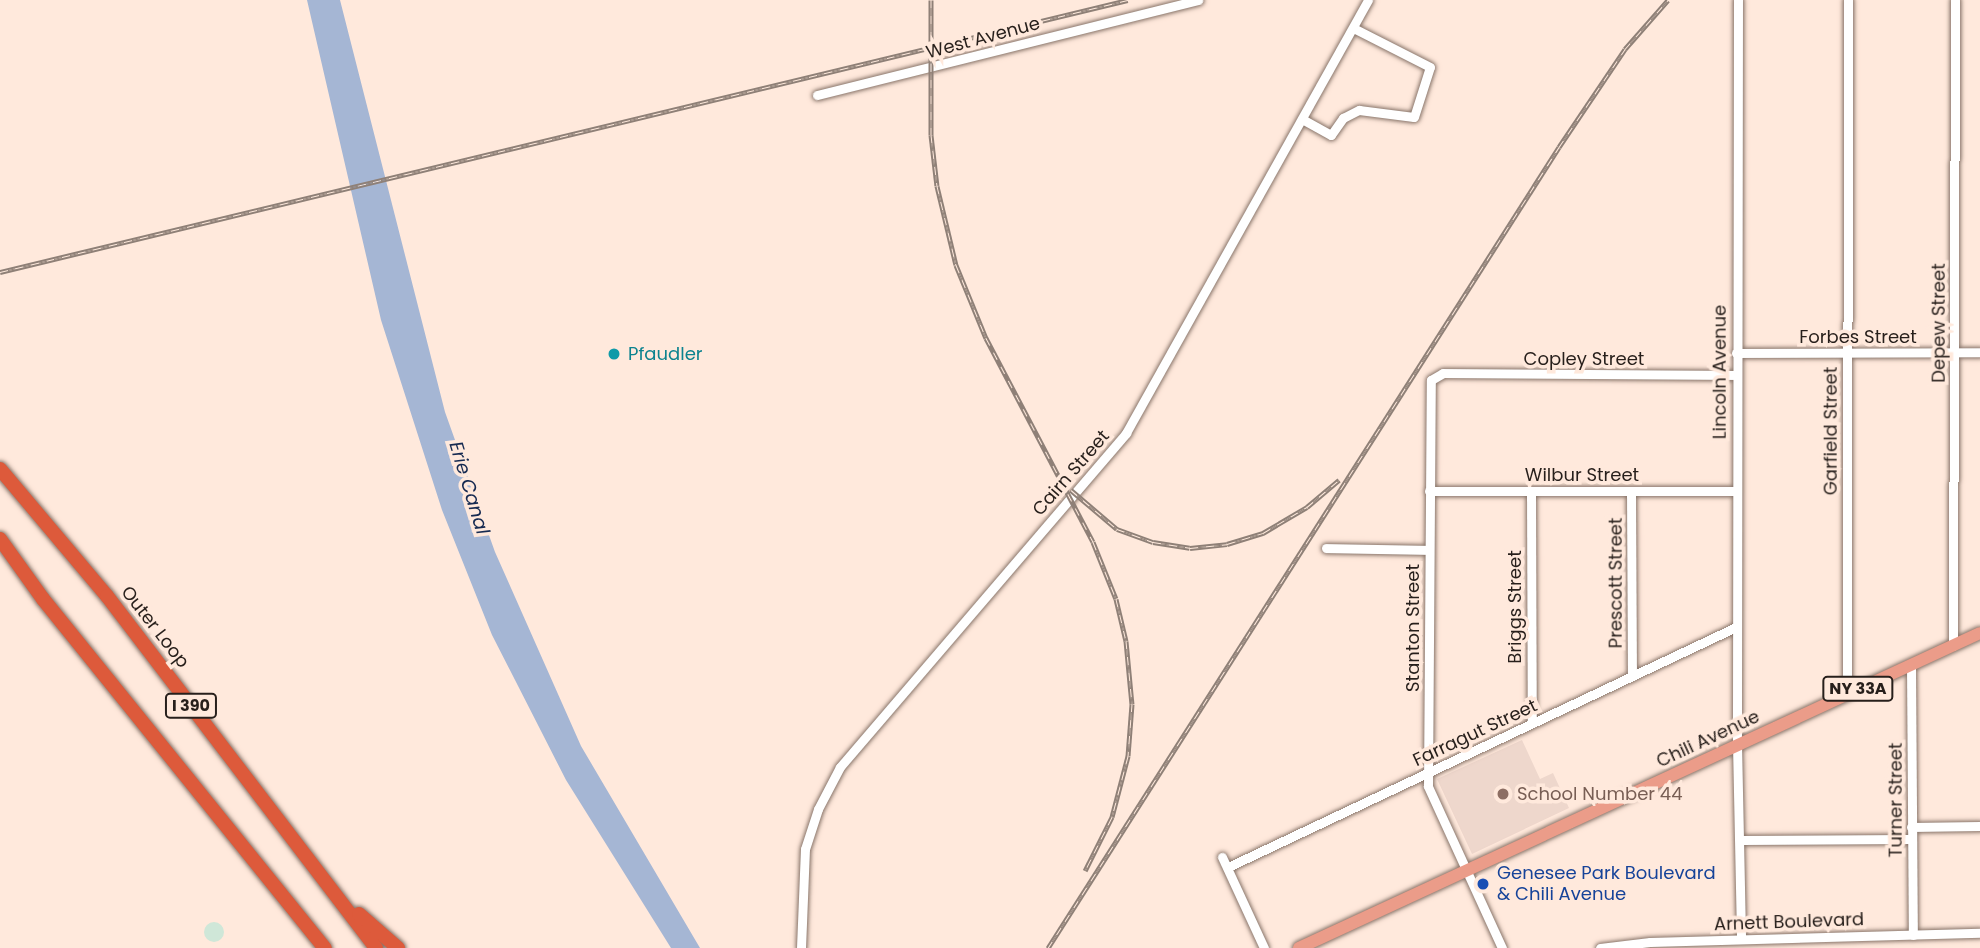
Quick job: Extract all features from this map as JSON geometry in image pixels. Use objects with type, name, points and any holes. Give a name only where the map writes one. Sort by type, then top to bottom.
[{"type":"highway","name":"Outer Loop","points":[[0,469],[107,596],[376,948]]},
{"type":"highway","name":"I 390","points":[[0,539],[43,599],[325,948]]},
{"type":"highway","points":[[331,887],[398,948]]},
{"type":"highway","points":[[292,908],[318,948]]},
{"type":"main road","name":"Chili Avenue","points":[[1299,948],[1980,633]]},
{"type":"street","name":"West Avenue","points":[[817,94],[1198,0]]},
{"type":"street","name":"Cairn Street","points":[[801,948],[805,849],[818,809],[840,767],[1126,433],[1368,0]]},
{"type":"street","name":"Lincoln Avenue","points":[[1738,0],[1736,627],[1741,939]]},
{"type":"street","name":"Garfield Street","points":[[1847,694],[1848,0]]},
{"type":"street","name":"Depew Street","points":[[1953,646],[1955,0]]},
{"type":"street","points":[[1302,119],[1331,135],[1343,118],[1359,110],[1414,117],[1430,66],[1353,28]]},
{"type":"street","name":"Forbes Street","points":[[1736,353],[1980,352]]},
{"type":"street","name":"Copley Street","points":[[1432,378],[1443,373],[1736,375]]},
{"type":"street","name":"Stanton Street","points":[[1432,378],[1429,491],[1429,791],[1502,948]]},
{"type":"street","name":"Wilbur Street","points":[[1429,491],[1736,491]]},
{"type":"street","name":"Briggs Street","points":[[1531,491],[1531,723]]},
{"type":"street","name":"Prescott Street","points":[[1631,491],[1632,676]]},
{"type":"street","points":[[1326,548],[1429,550]]},
{"type":"street","name":"Farragut Street","points":[[1228,867],[1736,627]]},
{"type":"street","name":"Turner Street","points":[[1911,665],[1913,935]]},
{"type":"street","points":[[1911,827],[1980,826]]},
{"type":"street","points":[[1741,840],[1911,839]]},
{"type":"street","points":[[1222,857],[1264,948]]},
{"type":"street","name":"Arnett Boulevard","points":[[1600,948],[1741,939],[1980,933]]},
{"type":"shaded area","name":"School Number 44","points":[[1522,740],[1540,779],[1553,773],[1569,808],[1472,854],[1437,779]]},
{"type":"green space","points":[[214,922],[221,925],[224,932],[221,939],[214,942],[207,939],[204,932],[207,925]]},
{"type":"water","name":"Erie Canal","points":[[307,0],[340,0],[445,412],[495,552],[581,746],[700,948],[671,948],[566,780],[492,635],[442,510],[381,320]]},
{"type":"railway","points":[[931,0],[931,135],[937,186],[956,265],[986,338],[1093,542],[1116,599],[1126,641],[1132,704],[1128,756],[1112,817],[1085,871]]},
{"type":"railway","points":[[0,272],[1128,0]]},
{"type":"railway","points":[[1048,948],[1559,147],[1625,49],[1668,0]]},
{"type":"railway","points":[[1071,490],[1117,529],[1153,542],[1190,548],[1227,544],[1263,533],[1307,507],[1339,480]]},
{"type":"place","name":"Pfaudler","points":[[614,354]]},
{"type":"place","name":"School Number 44","points":[[1503,794]]},
{"type":"place","name":"Genesee Park Boulevard & Chili Avenue","points":[[1483,884]]}]
